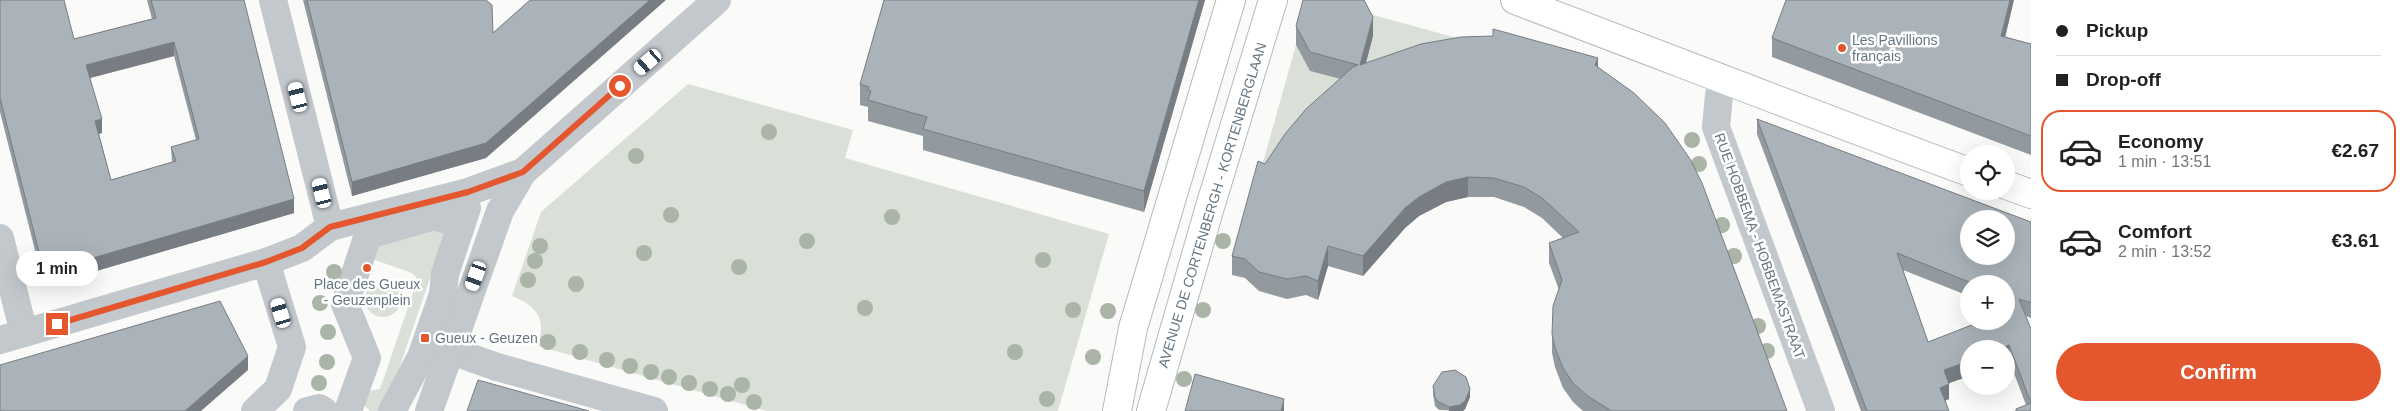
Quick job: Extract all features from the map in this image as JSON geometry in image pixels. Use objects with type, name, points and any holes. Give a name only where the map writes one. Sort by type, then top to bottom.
[{"type":"main road","points":[[1117,411],[1133,328],[1231,0]]},
{"type":"main road","name":"AVENUE DE CORTENBERGH - KORTENBERGLAAN","points":[[1151,411],[1209,210],[1273,0]]},
{"type":"main road","points":[[1515,0],[1792,107],[1960,169]]},
{"type":"main road","points":[[2015,188],[2031,194]]},
{"type":"street","points":[[273,0],[330,227]]},
{"type":"street","points":[[430,411],[449,350],[500,211],[523,172],[718,0]]},
{"type":"street","name":"RUE HOBBEMA - HOBBEMASTRAAT","points":[[1724,80],[1719,95],[1716,127],[1821,411]]},
{"type":"street","points":[[0,238],[12,336],[266,262],[302,248],[330,227],[468,192],[523,172]]},
{"type":"street","points":[[348,411],[367,358],[345,304],[368,235],[435,216],[465,216],[445,274],[443,294],[421,357],[392,411]]},
{"type":"street","points":[[266,262],[292,347],[296,404]]},
{"type":"street","points":[[449,350],[497,367],[654,411]]},
{"type":"street","points":[[255,411],[296,404],[319,408],[324,411]]},
{"type":"shaded area","points":[[1359,11],[1493,48],[1361,67]]},
{"type":"shaded area","points":[[1296,45],[1310,71],[1339,79],[1343,77],[1258,180]]},
{"type":"shaded area","points":[[688,84],[853,130],[845,158],[1109,234],[1058,411],[767,411],[538,346],[541,328],[538,315],[528,304],[512,296],[541,212]]},
{"type":"shaded area","points":[[440,229],[444,234],[443,240],[386,407],[381,411],[370,411],[364,405],[368,391],[380,389],[417,281],[412,273],[375,260],[373,248]]},
{"type":"shaded area","points":[[383,281],[390,282],[396,286],[400,292],[400,306],[396,312],[390,316],[383,317],[376,316],[370,312],[366,306],[365,299],[366,292],[370,286],[376,282]]},
{"type":"building","points":[[0,0],[64,0],[74,39],[156,18],[151,0],[244,0],[294,199],[52,270],[42,264],[0,98]],"holes":[[[174,42],[199,139],[171,147],[176,161],[111,180],[95,121],[102,119],[86,65]]]},
{"type":"building","points":[[307,0],[486,0],[492,5],[493,33],[530,0],[650,0],[486,143],[352,182]]},
{"type":"building","points":[[884,0],[1199,0],[1144,191],[923,129],[927,117],[868,100],[871,91],[868,90],[869,87],[860,84]]},
{"type":"building","points":[[1303,0],[1364,0],[1373,17],[1360,65],[1421,44],[1461,37],[1493,36],[1493,29],[1598,58],[1595,65],[1634,93],[1665,123],[1690,159],[1702,183],[1787,411],[1610,411],[1589,397],[1573,383],[1563,368],[1552,334],[1553,306],[1562,280],[1549,243],[1579,232],[1542,198],[1524,187],[1494,178],[1468,177],[1446,182],[1419,197],[1405,208],[1363,256],[1328,246],[1318,281],[1306,276],[1287,279],[1259,272],[1245,259],[1232,256],[1258,161],[1265,164],[1285,134],[1306,109],[1353,67],[1358,65],[1310,52],[1296,26]]},
{"type":"building","points":[[1786,0],[2010,0],[2001,36],[2031,44],[2031,136],[1772,38]]},
{"type":"building","points":[[1757,119],[1960,195],[1960,200],[1972,200],[1999,210],[1960,210],[1960,265],[2015,265],[2015,216],[2031,222],[2031,303],[2019,299],[2031,329],[2031,403],[2015,361],[2015,340],[1960,340],[1960,364],[1944,370],[1949,384],[1940,388],[1949,411],[1867,411]]},
{"type":"building","points":[[220,301],[248,356],[185,411],[0,411],[0,365]]},
{"type":"building","points":[[1455,370],[1466,377],[1470,389],[1465,401],[1460,405],[1449,407],[1435,398],[1433,386],[1442,372]]},
{"type":"building","points":[[1195,374],[1284,399],[1281,411],[1185,411]]},
{"type":"building","points":[[478,380],[589,411],[467,411]]},
{"type":"building","points":[[2031,403],[2031,411],[2016,411],[2016,409]]},
{"type":"place","name":"Les Pavillions français","points":[[1842,48]]},
{"type":"place","name":"Place des Gueux - Geuzenplein","points":[[367,268]]},
{"type":"place","name":"Gueux - Geuzen","points":[[425,338]]},
{"type":"route","points":[[57,324],[266,262],[302,248],[330,227],[468,192],[523,172],[620,86]]}]
